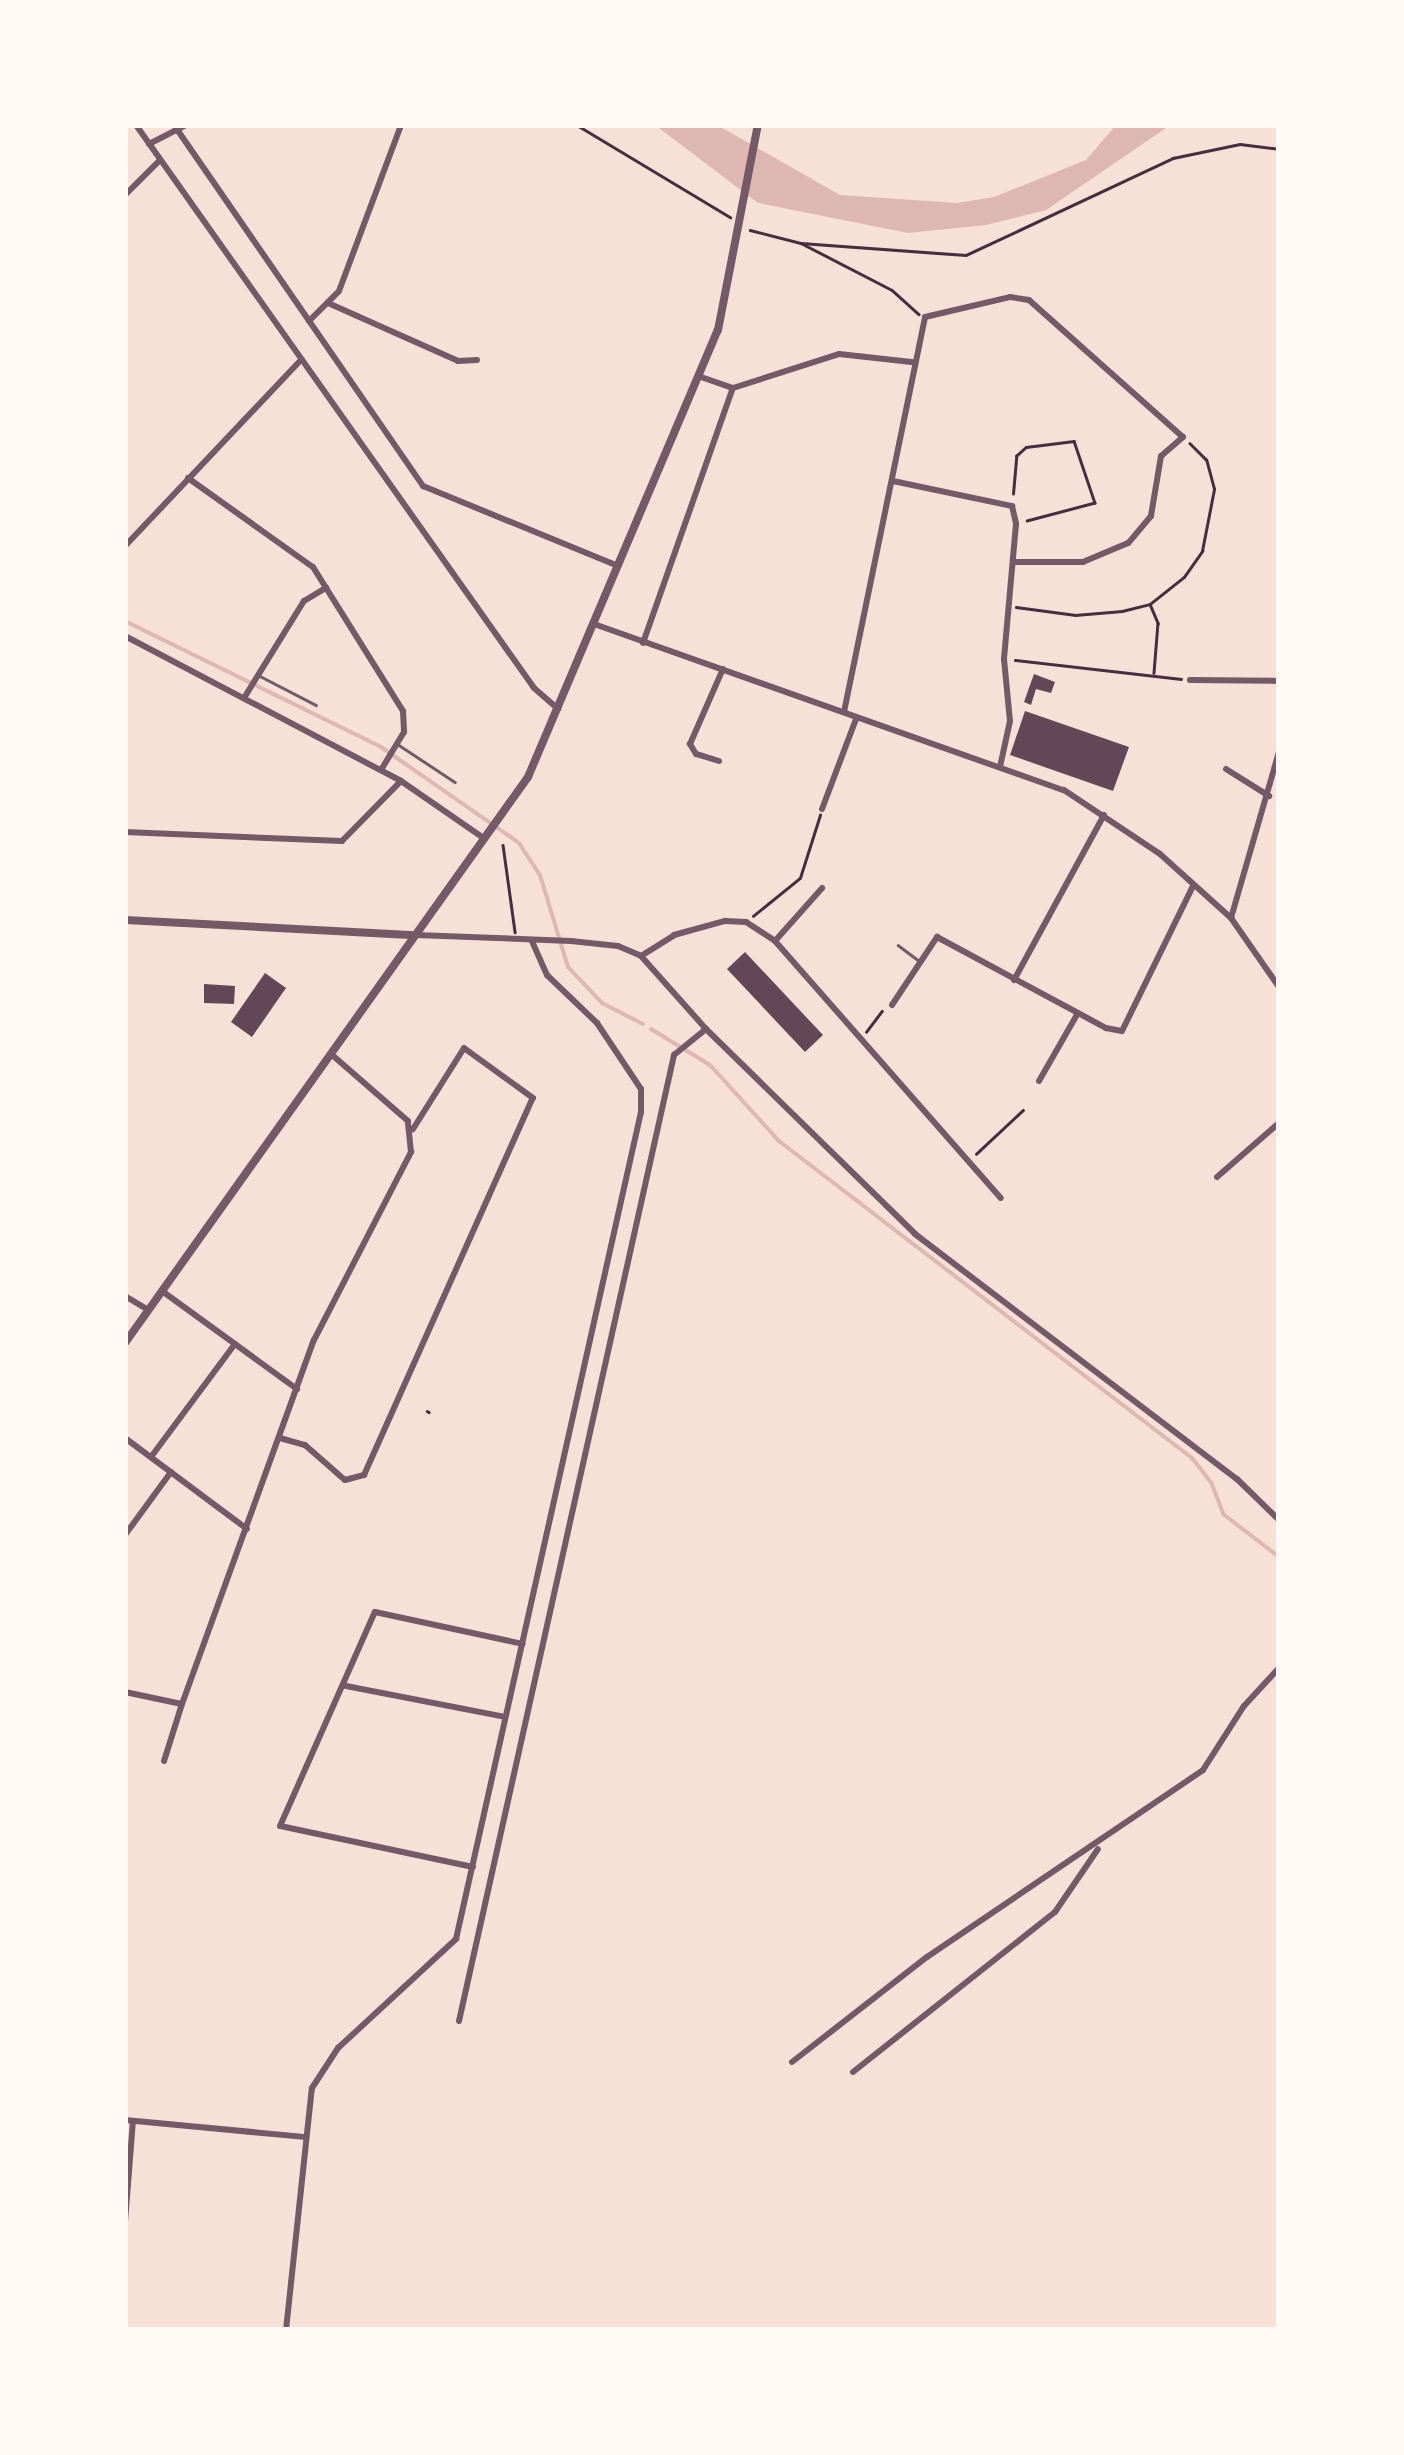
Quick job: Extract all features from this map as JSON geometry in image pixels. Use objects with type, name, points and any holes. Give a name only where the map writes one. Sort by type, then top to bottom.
[{"type":"street","points":[[136,125],[534,688],[559,710]]},
{"type":"street","points":[[149,144],[186,125]]},
{"type":"street","points":[[309,320],[339,291],[401,125]]},
{"type":"street","points":[[125,1343],[415,935],[502,820],[559,710],[701,377],[718,330],[758,125]]},
{"type":"street","points":[[176,127],[424,486],[618,566]]},
{"type":"street","points":[[125,194],[160,160]]},
{"type":"street","points":[[844,712],[893,481],[912,362],[925,317],[1010,297],[1029,300],[1182,437],[1161,456],[1151,516],[1128,543],[1083,562],[1014,562]]},
{"type":"street","points":[[328,303],[458,361],[477,360]]},
{"type":"street","points":[[701,377],[733,388],[839,354],[912,362]]},
{"type":"street","points":[[125,546],[302,359]]},
{"type":"street","points":[[643,642],[733,388]]},
{"type":"street","points":[[188,478],[313,566],[403,711],[397,746],[381,770]]},
{"type":"street","points":[[893,481],[1012,506],[1016,524],[1004,659],[1010,721],[1000,767]]},
{"type":"street","points":[[244,698],[304,601],[326,588]]},
{"type":"street","points":[[594,624],[844,712],[856,720],[1064,790],[1160,854],[1231,918],[1279,988]]},
{"type":"street","points":[[125,636],[401,781],[489,837]]},
{"type":"street","points":[[720,761],[696,754],[690,744],[723,669]]},
{"type":"street","points":[[1190,680],[1279,681]]},
{"type":"street","points":[[822,809],[856,720]]},
{"type":"street","points":[[1231,918],[1279,752]]},
{"type":"street","points":[[1226,768],[1269,796]]},
{"type":"street","points":[[125,832],[342,841],[401,781]]},
{"type":"street","points":[[1014,980],[1104,815]]},
{"type":"street","points":[[892,1006],[937,938],[1078,1013],[1122,1031],[1193,886]]},
{"type":"street","points":[[775,941],[822,888]]},
{"type":"street","points":[[125,920],[571,942],[618,946],[641,956],[706,1029],[916,1234],[1236,1479],[1279,1520]]},
{"type":"street","points":[[641,956],[674,935],[746,922],[775,941],[1001,1198]]},
{"type":"street","points":[[286,2330],[312,2088],[325,2064],[456,1939],[641,1112],[641,1089],[598,1023],[547,975],[532,942]]},
{"type":"street","points":[[1039,1081],[1078,1013]]},
{"type":"street","points":[[459,2021],[674,1056],[706,1029]]},
{"type":"street","points":[[164,1761],[314,1340],[410,1152],[413,1129],[464,1048],[533,1098],[364,1476],[345,1480],[305,1446],[280,1438]]},
{"type":"street","points":[[331,1054],[413,1129]]},
{"type":"street","points":[[1217,1177],[1279,1123]]},
{"type":"street","points":[[162,1292],[297,1389]]},
{"type":"street","points":[[125,1296],[148,1310]]},
{"type":"street","points":[[151,1457],[235,1344]]},
{"type":"street","points":[[125,1438],[246,1528]]},
{"type":"street","points":[[125,1535],[171,1472]]},
{"type":"street","points":[[473,1866],[280,1826],[346,1686],[349,1662],[375,1612],[523,1644]]},
{"type":"street","points":[[792,2062],[926,1957],[1101,1844],[1204,1770],[1244,1706],[1279,1668]]},
{"type":"street","points":[[346,1686],[505,1717]]},
{"type":"street","points":[[125,1692],[182,1704]]},
{"type":"street","points":[[853,2072],[1055,1912],[1101,1844]]},
{"type":"street","points":[[125,2222],[129,2120],[306,2137]]},
{"type":"lane","points":[[258,677],[316,705]]},
{"type":"lane","points":[[397,746],[455,782]]},
{"type":"lane","points":[[898,945],[919,961]]},
{"type":"path","points":[[576,125],[739,223]]},
{"type":"path","points":[[801,244],[966,254],[1173,158],[1240,144],[1279,148]]},
{"type":"path","points":[[750,230],[801,244],[892,290],[925,317]]},
{"type":"path","points":[[1010,606],[1092,615],[1150,604],[1184,577],[1202,551],[1212,517],[1206,460],[1182,437]]},
{"type":"path","points":[[1012,506],[1016,456],[1026,447],[1074,441],[1095,504],[1016,524]]},
{"type":"path","points":[[1150,604],[1158,623],[1154,675]]},
{"type":"path","points":[[1004,659],[1190,680]]},
{"type":"path","points":[[746,922],[800,878],[822,809]]},
{"type":"path","points":[[503,845],[517,940]]},
{"type":"path","points":[[859,1041],[892,1006]]},
{"type":"path","points":[[968,1162],[1023,1110]]},
{"type":"shaded area","points":[[655,125],[717,125],[840,195],[957,203],[994,197],[1086,160],[1116,125],[1185,125],[1166,128],[1046,210],[986,225],[908,233],[758,203]]},
{"type":"building","points":[[1034,674],[1055,682],[1051,693],[1036,689],[1031,705],[1024,702]]},
{"type":"building","points":[[1025,711],[1129,747],[1113,791],[1010,755]]},
{"type":"building","points":[[745,952],[823,1035],[805,1052],[727,969]]},
{"type":"building","points":[[265,973],[286,988],[252,1037],[231,1022]]},
{"type":"building","points":[[204,984],[235,986],[234,1004],[204,1003]]},
{"type":"waterway","points":[[125,621],[381,747],[519,843],[540,875],[568,967],[602,1003],[643,1024]]},
{"type":"waterway","points":[[651,1029],[710,1065],[779,1141],[1192,1458],[1211,1482],[1223,1514],[1279,1557]]}]
